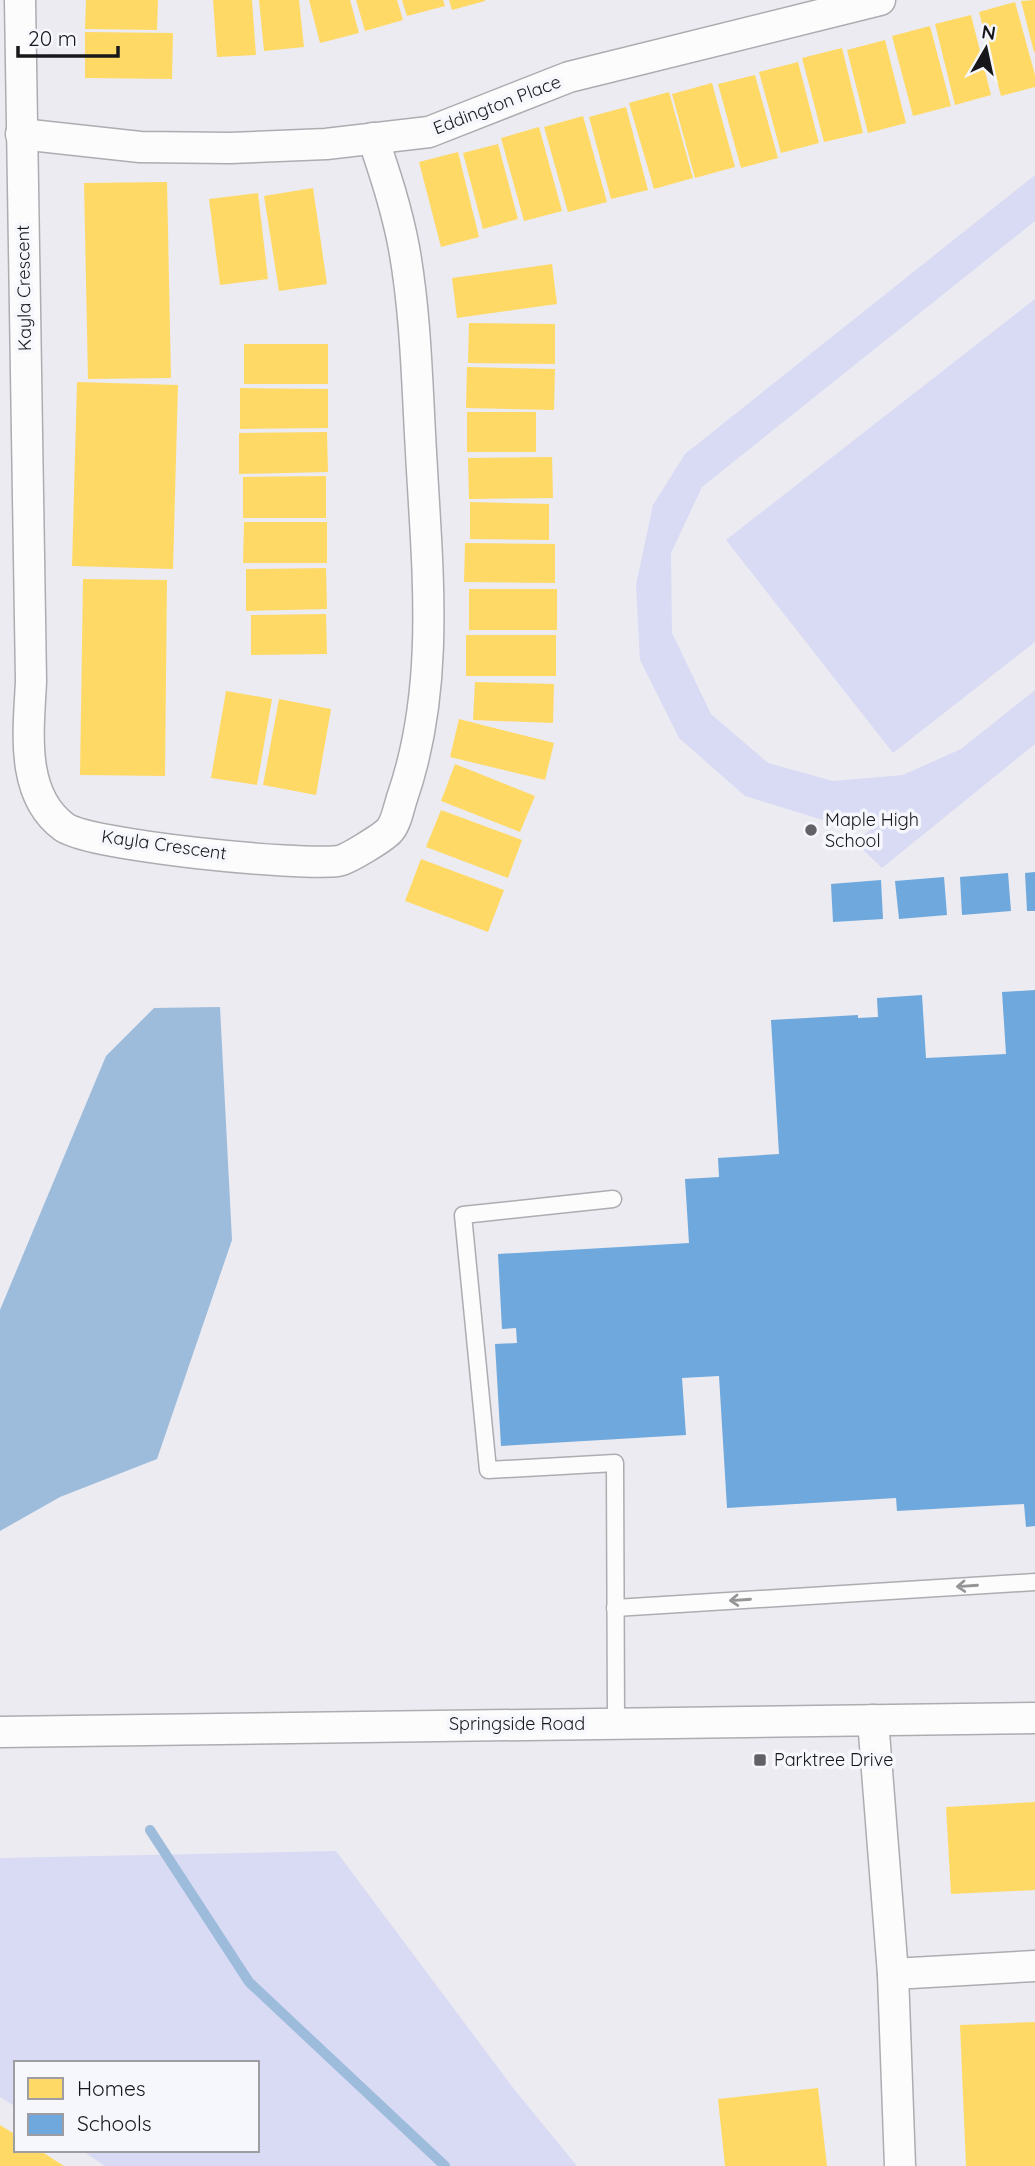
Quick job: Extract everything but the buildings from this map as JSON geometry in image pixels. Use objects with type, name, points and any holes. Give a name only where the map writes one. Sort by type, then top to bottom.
[{"type":"street","name":"Kayla Crescent","points":[[20,0],[30,681],[27,755],[40,798],[65,828],[128,844],[281,860],[341,861],[391,830],[412,768],[426,690],[429,628],[412,316],[404,248],[389,186],[373,138]]},
{"type":"street","name":"Eddington Place","points":[[21,134],[140,147],[204,147],[326,144],[429,132],[569,77],[880,0]]},
{"type":"street","name":"Springside Road","points":[[0,1732],[1035,1718]]},
{"type":"street","points":[[873,1720],[893,1975],[900,2166]]},
{"type":"street","points":[[893,1975],[1035,1966]]},
{"type":"lane","points":[[613,1199],[463,1215],[488,1470],[615,1463],[616,1723]]},
{"type":"lane","points":[[615,1608],[1035,1582]]},
{"type":"shaded area","points":[[1035,175],[1035,221],[702,487],[671,553],[672,633],[711,714],[768,763],[833,781],[903,775],[961,749],[1035,690],[1035,744],[882,868],[855,842],[882,820],[826,821],[745,796],[679,738],[640,660],[636,585],[653,505],[685,454]]},
{"type":"shaded area","points":[[1035,299],[1035,642],[893,753],[726,540]]},
{"type":"shaded area","points":[[220,1007],[232,1240],[157,1459],[60,1497],[0,1531],[0,1310],[106,1056],[154,1008]]},
{"type":"shaded area","points":[[336,1851],[514,2089],[577,2166],[105,2166],[84,2152],[259,2152],[259,2061],[14,2061],[14,2106],[0,2097],[0,1858]]},
{"type":"waterway","points":[[150,1830],[249,1982],[445,2166]]},
{"type":"place","name":"Maple High School","points":[[811,830]]},
{"type":"place","name":"Parktree Drive","points":[[760,1760]]}]
